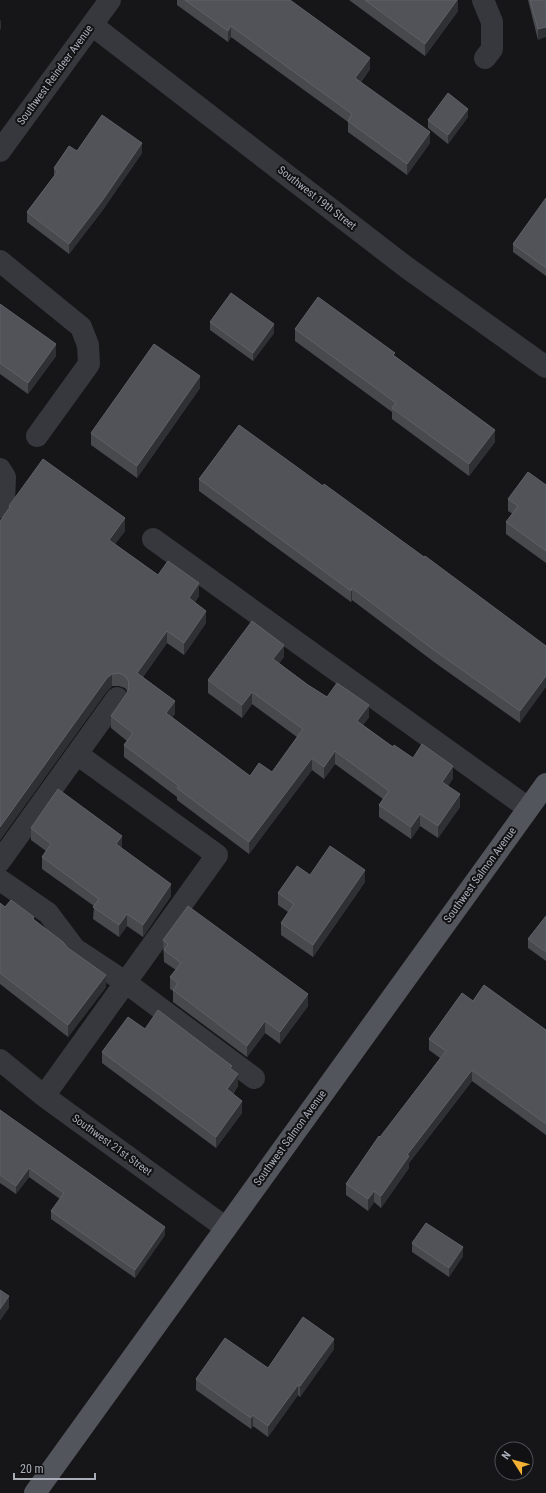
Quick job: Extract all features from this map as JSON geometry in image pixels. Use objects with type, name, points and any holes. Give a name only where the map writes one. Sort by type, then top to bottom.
[{"type":"main road","name":"Southwest Salmon Avenue","points":[[35,1493],[546,784]]},
{"type":"street","name":"Southwest Reindeer Avenue","points":[[0,151],[110,0]]},
{"type":"street","points":[[483,0],[492,22],[492,49],[485,58]]},
{"type":"street","name":"Southwest 19th Street","points":[[92,25],[406,267],[546,367]]},
{"type":"street","points":[[0,261],[81,327],[88,345],[89,364],[37,436]]},
{"type":"street","points":[[0,469],[5,477],[4,502],[0,507]]},
{"type":"street","points":[[153,539],[528,808]]},
{"type":"street","points":[[0,861],[117,698]]},
{"type":"street","points":[[44,1096],[217,855],[77,754]]},
{"type":"street","points":[[0,880],[48,913],[75,950],[125,982],[254,1078]]},
{"type":"street","name":"Southwest 21st Street","points":[[0,1060],[44,1096],[226,1228]]},
{"type":"building","points":[[185,0],[290,0],[370,58],[355,78],[430,132],[407,164],[348,121],[352,114],[231,26],[228,31]]},
{"type":"building","points":[[365,0],[457,0],[425,44]]},
{"type":"building","points":[[530,0],[546,0],[546,27],[538,29]]},
{"type":"building","points":[[448,93],[468,109],[448,135],[428,120]]},
{"type":"building","points":[[102,115],[142,143],[102,201],[69,244],[27,212],[58,171],[54,168],[69,146],[77,151]]},
{"type":"building","points":[[546,198],[546,268],[513,244]]},
{"type":"building","points":[[231,293],[274,324],[253,353],[210,322]]},
{"type":"building","points":[[318,297],[395,353],[393,355],[495,430],[469,464],[392,408],[396,403],[295,329]]},
{"type":"building","points":[[0,304],[56,344],[28,383],[0,363]]},
{"type":"building","points":[[154,344],[200,376],[137,466],[91,433]]},
{"type":"building","points":[[239,425],[323,486],[324,484],[424,557],[425,556],[546,646],[546,676],[520,711],[434,650],[352,588],[351,591],[199,479]]},
{"type":"building","points":[[43,459],[125,518],[109,540],[158,575],[168,561],[199,583],[189,598],[206,611],[184,643],[167,631],[137,673],[175,701],[166,713],[250,776],[259,763],[272,772],[303,729],[252,692],[242,705],[208,680],[252,621],[284,645],[273,659],[308,685],[327,697],[337,683],[369,705],[357,721],[393,747],[394,745],[413,758],[422,744],[453,766],[442,782],[460,794],[438,826],[420,814],[411,827],[379,805],[389,791],[335,751],[324,767],[312,758],[249,842],[177,788],[179,786],[124,745],[133,733],[111,716],[127,693],[129,687],[128,680],[125,676],[119,673],[112,674],[107,678],[0,827],[0,521]]},
{"type":"building","points":[[528,472],[546,485],[546,551],[506,522],[518,506],[508,499]]},
{"type":"building","points":[[58,789],[122,836],[116,844],[171,884],[143,925],[127,914],[119,925],[93,907],[99,899],[42,857],[51,844],[31,828]]},
{"type":"building","points":[[330,846],[365,870],[313,945],[281,923],[294,904],[278,893],[297,866],[310,875]]},
{"type":"building","points":[[11,900],[34,917],[33,919],[63,942],[68,948],[106,975],[68,1025],[0,973],[0,903],[5,907]]},
{"type":"building","points":[[188,906],[308,994],[280,1032],[265,1021],[247,1046],[173,990],[178,983],[170,977],[181,963],[164,950],[168,944],[163,940]]},
{"type":"building","points":[[546,916],[546,952],[528,939]]},
{"type":"building","points":[[484,985],[546,1030],[546,1124],[472,1070],[407,1155],[409,1156],[381,1196],[374,1191],[368,1199],[346,1184],[379,1136],[380,1137],[446,1051],[429,1039],[462,993],[473,1001]]},
{"type":"building","points":[[158,1010],[232,1066],[230,1068],[238,1074],[227,1089],[242,1101],[216,1137],[102,1052],[128,1017],[145,1029]]},
{"type":"building","points":[[0,1110],[165,1227],[135,1270],[51,1211],[64,1193],[29,1168],[16,1186],[0,1175]]},
{"type":"building","points":[[426,1223],[463,1247],[449,1268],[412,1243]]},
{"type":"building","points":[[0,1290],[9,1296],[0,1309]]},
{"type":"building","points":[[303,1317],[334,1339],[300,1386],[298,1385],[268,1426],[253,1415],[251,1418],[196,1379],[225,1338],[268,1368]]}]
